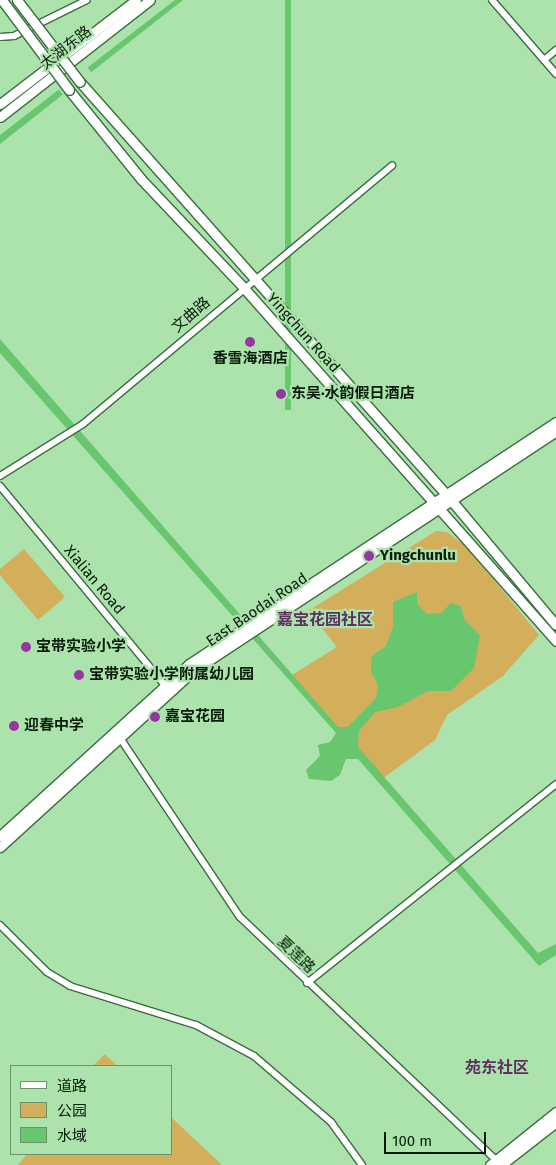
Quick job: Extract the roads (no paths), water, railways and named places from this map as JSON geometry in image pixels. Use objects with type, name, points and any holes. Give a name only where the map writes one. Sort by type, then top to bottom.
[{"type":"main road","name":"Yingchun Road","points":[[2,0],[69,90],[141,179],[243,287],[437,504],[556,641]]},
{"type":"main road","name":"Yingchun Road","points":[[17,0],[80,82],[448,497],[556,625]]},
{"type":"main road","name":"太湖东路","points":[[0,104],[136,0]]},
{"type":"main road","name":"太湖东路","points":[[0,117],[150,0]]},
{"type":"main road","name":"East Baodai Road","points":[[448,497],[556,422]]},
{"type":"main road","name":"East Baodai Road","points":[[0,836],[167,687],[230,640],[437,504],[556,431]]},
{"type":"main road","name":"East Baodai Road","points":[[0,846],[116,733]]},
{"type":"main road","points":[[497,1164],[556,1112]]},
{"type":"main road","points":[[497,1164],[556,1122]]},
{"type":"street","points":[[0,37],[14,36],[87,0]]},
{"type":"street","points":[[492,0],[556,74]]},
{"type":"street","points":[[544,60],[556,50]]},
{"type":"street","name":"文曲路","points":[[0,476],[80,426],[253,278],[392,166]]},
{"type":"street","name":"Xialian Road","points":[[0,486],[167,687]]},
{"type":"street","name":"夏莲路","points":[[116,733],[231,906],[307,983],[497,1164]]},
{"type":"street","points":[[307,983],[556,784]]},
{"type":"street","points":[[0,925],[47,972],[70,986],[196,1025],[254,1056],[331,1122],[362,1165]]},
{"type":"water","points":[[175,0],[183,0],[0,144],[0,135]]},
{"type":"water","points":[[285,0],[291,0],[291,410],[285,410]]},
{"type":"water","points":[[0,339],[338,727],[348,727],[376,698],[378,685],[371,672],[372,656],[386,646],[393,627],[393,602],[417,592],[417,604],[427,614],[441,613],[451,603],[461,606],[465,621],[480,635],[474,668],[451,691],[428,691],[398,707],[375,712],[359,731],[358,747],[538,953],[556,944],[556,955],[539,966],[358,759],[346,759],[340,775],[331,781],[309,779],[306,770],[320,756],[318,745],[330,742],[336,733],[0,353]]},
{"type":"place","name":"香雪海酒店","points":[[250,342]]},
{"type":"place","name":"东吴·水韵假日酒店","points":[[281,394]]},
{"type":"place","name":"Yingchunlu","points":[[369,556]]},
{"type":"place","name":"宝带实验小学","points":[[26,647]]},
{"type":"place","name":"宝带实验小学附属幼儿园","points":[[79,675]]},
{"type":"place","name":"嘉宝花园","points":[[155,717]]},
{"type":"place","name":"迎春中学","points":[[14,726]]},
{"type":"district","name":"嘉宝花园社区","points":[[325,620]]},
{"type":"district","name":"苑东社区","points":[[497,1068]]}]
